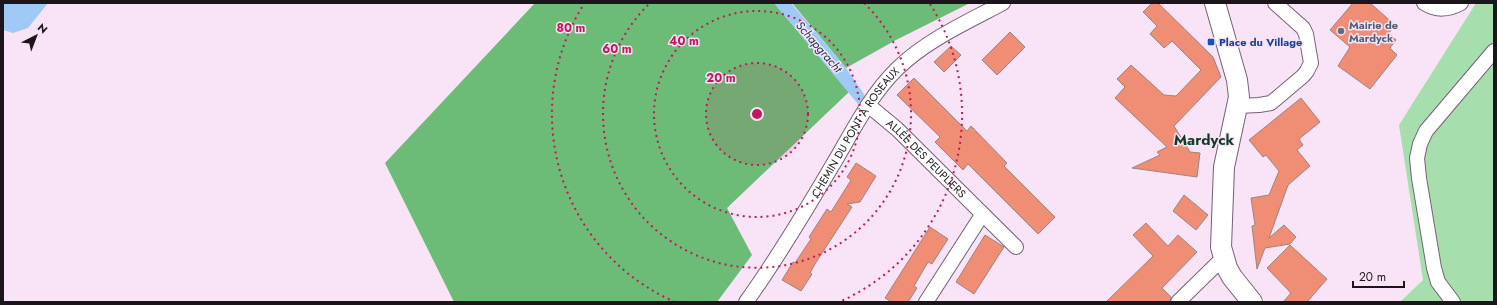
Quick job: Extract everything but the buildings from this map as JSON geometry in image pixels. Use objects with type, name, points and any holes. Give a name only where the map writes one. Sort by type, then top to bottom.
[{"type":"street","name":"CHEMIN DU PONT À ROSEAUX","points":[[746,302],[814,196],[868,105],[884,82],[915,54],[954,29],[1003,3]]},
{"type":"street","points":[[1215,3],[1237,80],[1239,97],[1229,142],[1224,174],[1220,238],[1223,258],[1232,276],[1252,302]]},
{"type":"street","points":[[1237,106],[1271,103],[1303,76],[1307,72],[1311,63],[1308,39],[1303,28],[1275,3]]},
{"type":"street","points":[[1424,3],[1442,10],[1461,3]]},
{"type":"street","points":[[1453,302],[1438,282],[1434,268],[1417,158],[1420,144],[1426,131],[1494,51]]},
{"type":"street","name":"ALLÉE DES PEUPLIERS","points":[[868,105],[897,130],[1016,247]]},
{"type":"street","points":[[926,302],[982,215]]},
{"type":"street","points":[[1178,302],[1223,258]]},
{"type":"green space","points":[[535,3],[774,3],[849,92],[727,208],[752,255],[717,302],[454,302],[385,163]]},
{"type":"green space","points":[[792,3],[970,3],[896,40],[846,68]]},
{"type":"green space","points":[[1476,3],[1494,3],[1494,302],[1400,302],[1423,280],[1399,125]]},
{"type":"water","points":[[3,3],[48,3],[28,28],[13,33],[3,30]]},
{"type":"water","name":"Schapgracht","points":[[774,3],[791,3],[846,68],[866,99],[858,104]]},
{"type":"place","name":"Mairie de Mardyck","points":[[1341,31]]},
{"type":"place","name":"Place du Village","points":[[1211,42]]},
{"type":"district","name":"Mardyck","points":[[1204,140]]}]
